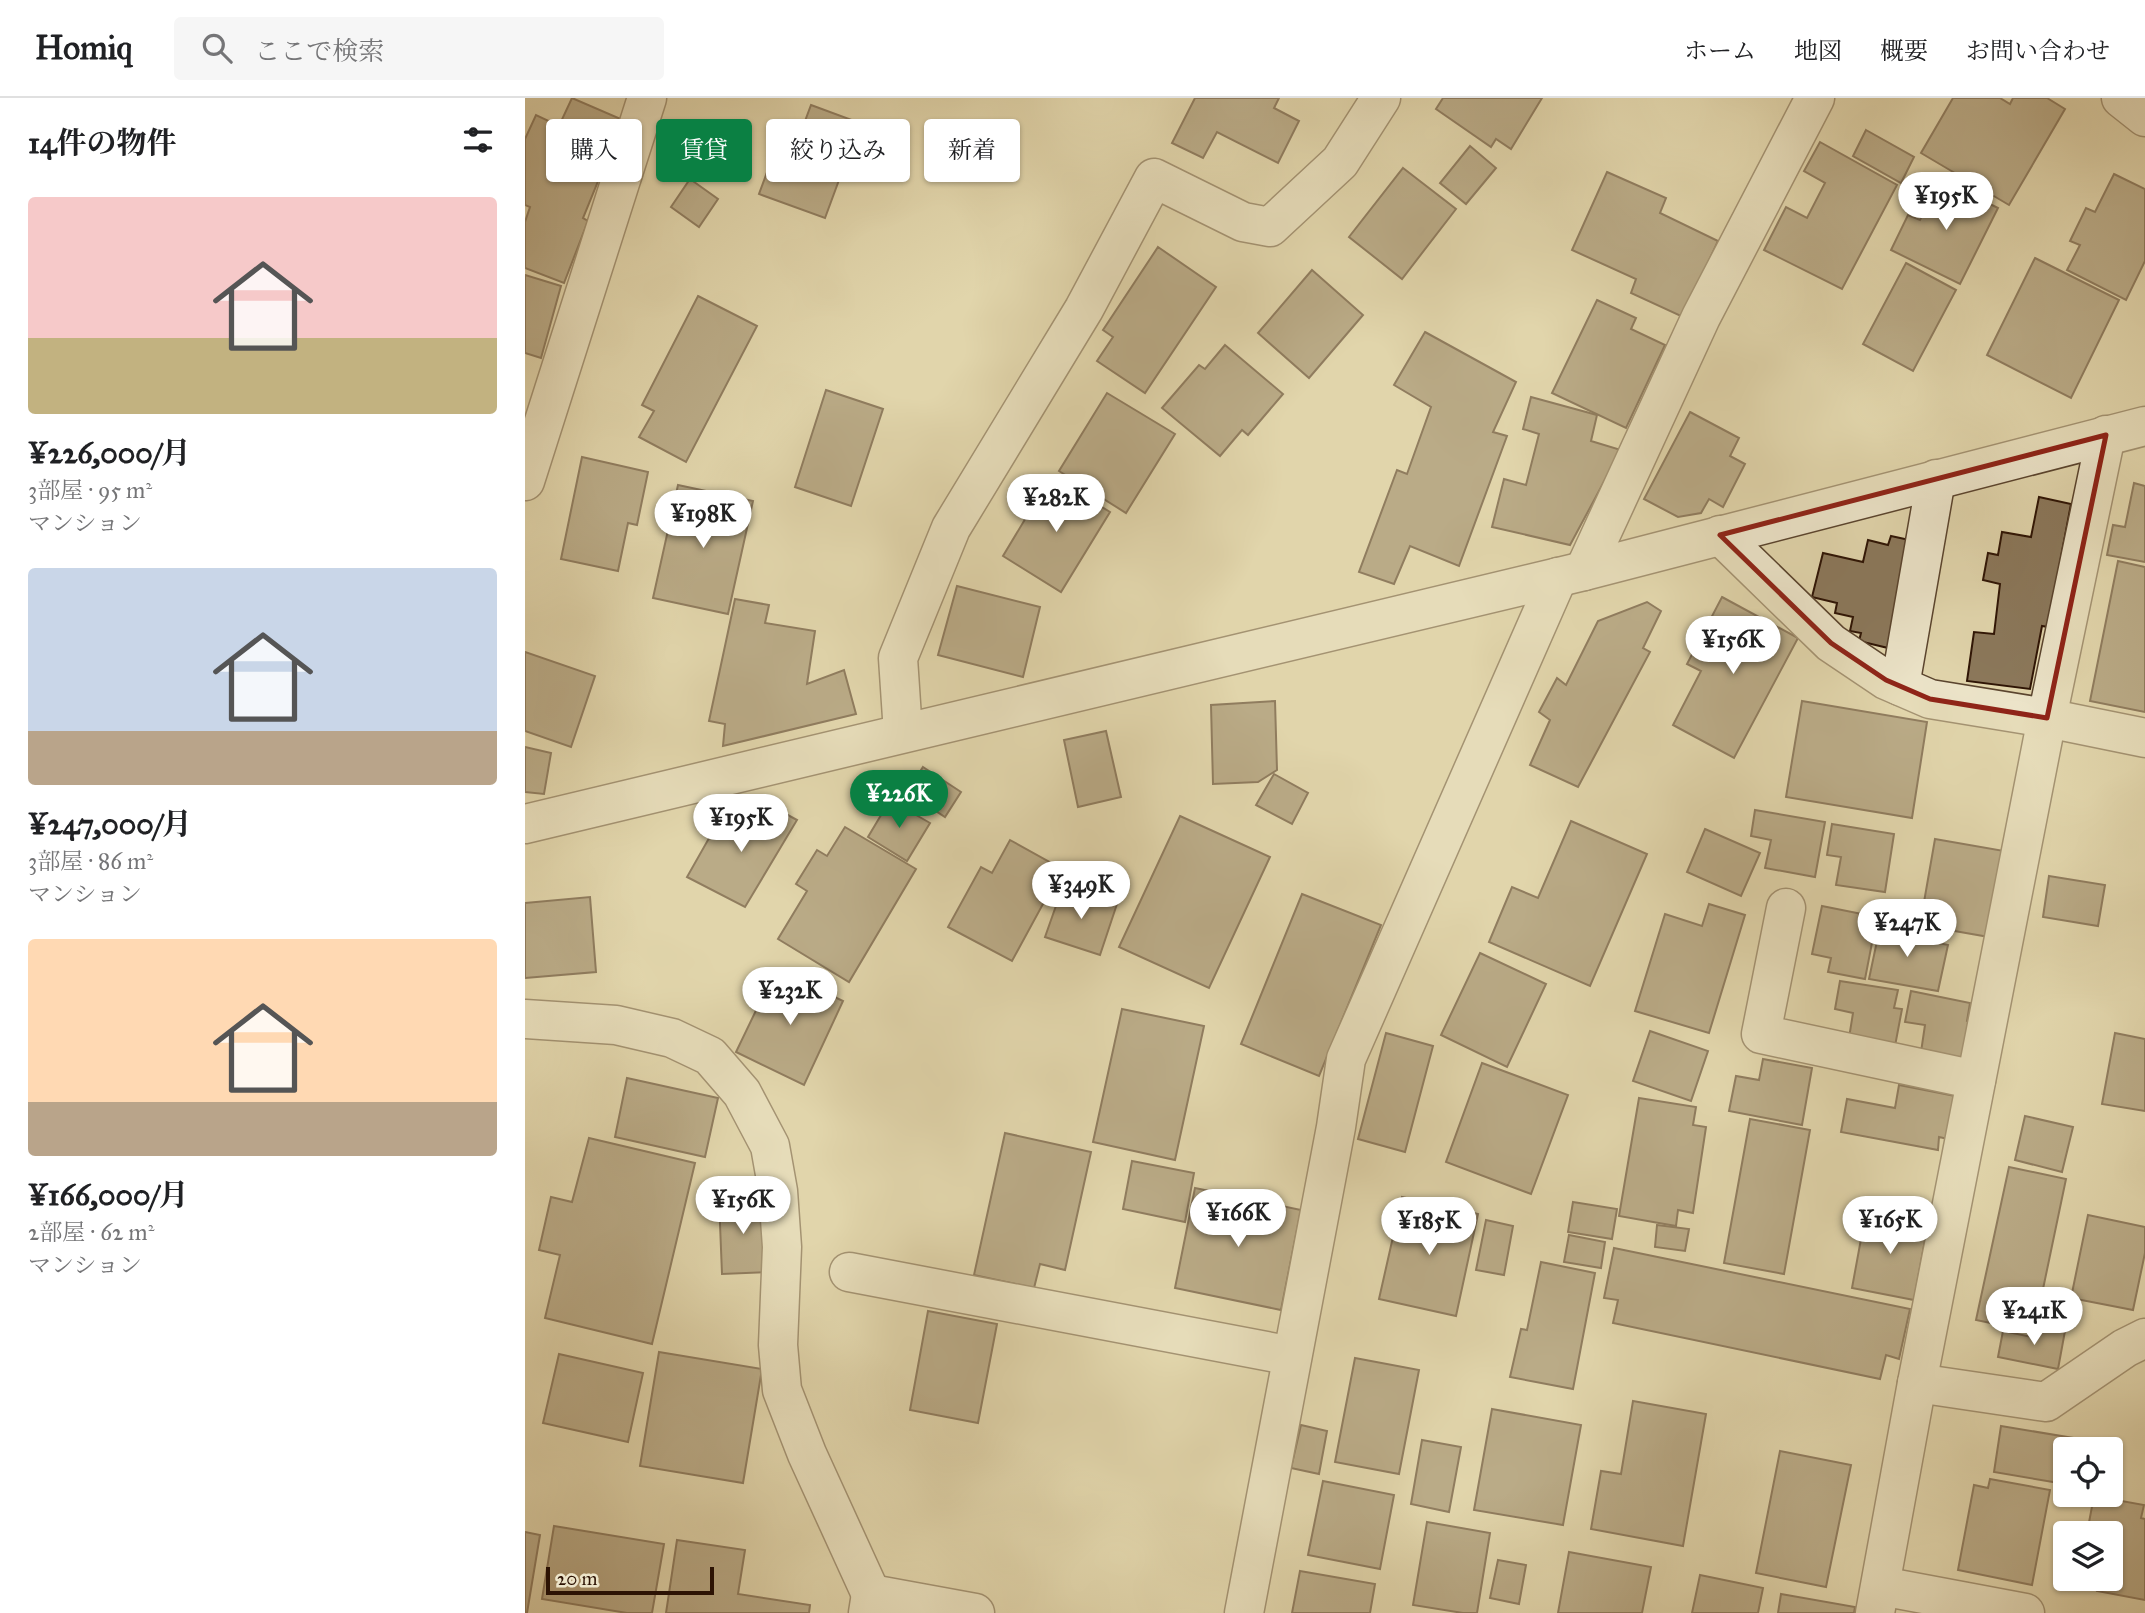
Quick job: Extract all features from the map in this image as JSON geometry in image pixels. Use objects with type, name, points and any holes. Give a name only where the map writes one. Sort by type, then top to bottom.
[{"type":"street","points":[[525,481],[647,98]]},
{"type":"street","points":[[902,733],[898,658],[951,528],[1084,309],[1154,178],[1243,222],[1270,228],[1340,162],[1381,98]]},
{"type":"street","points":[[1244,1613],[1336,1127],[1346,1059],[1571,574],[1815,98]]},
{"type":"street","points":[[2121,98],[2145,117]]},
{"type":"street","points":[[525,824],[1571,574],[2145,426]]},
{"type":"street","points":[[2025,1613],[1878,1599],[1976,1080],[2106,435]]},
{"type":"street","points":[[1900,686],[1936,479]]},
{"type":"street","points":[[1720,535],[1831,643],[1886,680],[1930,699],[2047,718],[2145,738]]},
{"type":"street","points":[[1786,908],[1761,1034],[1976,1080]]},
{"type":"street","points":[[525,1019],[616,1024],[672,1038],[710,1056],[742,1093],[770,1146],[778,1191],[782,1247],[778,1345],[782,1390],[870,1603],[975,1613]]},
{"type":"street","points":[[849,1272],[1292,1356]]},
{"type":"street","points":[[1917,1383],[2046,1402],[2125,1348],[2145,1338]]},
{"type":"highlighted area","points":[[2106,435],[2047,718],[1930,699],[1886,680],[1831,643],[1720,535]]},
{"type":"building","points":[[572,98],[621,119],[562,119]]},
{"type":"building","points":[[1195,98],[1279,98],[1274,108],[1299,121],[1278,163],[1217,132],[1203,158],[1172,143]]},
{"type":"building","points":[[1443,98],[1542,98],[1511,149],[1496,139],[1491,147],[1436,109]]},
{"type":"building","points":[[1953,98],[2000,98],[2010,104],[2013,98],[2047,98],[2065,109],[2009,205],[1921,153]]},
{"type":"building","points":[[811,105],[849,119],[806,119]]},
{"type":"building","points":[[536,115],[546,120],[546,182],[598,182],[583,218],[588,221],[564,283],[525,268],[525,222],[530,207],[525,205],[525,139]]},
{"type":"building","points":[[1866,130],[1914,157],[1901,183],[1853,156]]},
{"type":"building","points":[[1820,142],[1897,185],[1842,289],[1764,250],[1786,207],[1807,218],[1825,183],[1804,171]]},
{"type":"building","points":[[1470,146],[1496,168],[1466,204],[1440,183]]},
{"type":"building","points":[[1403,168],[1456,209],[1402,279],[1349,237]]},
{"type":"building","points":[[1607,172],[1666,198],[1660,213],[1718,241],[1683,317],[1631,293],[1636,279],[1572,250]]},
{"type":"building","points":[[2114,174],[2145,189],[2145,261],[2126,300],[2067,270],[2080,245],[2070,241],[2086,208],[2095,212]]},
{"type":"building","points":[[766,175],[766,182],[838,182],[825,218],[759,194]]},
{"type":"building","points":[[1940,179],[1998,208],[1960,284],[1891,250],[1908,215],[1920,220]]},
{"type":"building","points":[[688,182],[694,182],[718,199],[699,227],[671,207]]},
{"type":"building","points":[[1158,247],[1216,287],[1145,393],[1097,361],[1113,337],[1103,330]]},
{"type":"building","points":[[2035,258],[2119,300],[2071,398],[1987,355]]},
{"type":"building","points":[[1906,263],[1956,290],[1913,371],[1863,344]]},
{"type":"building","points":[[1312,270],[1363,315],[1309,378],[1258,333]]},
{"type":"building","points":[[525,275],[561,286],[541,358],[525,353]]},
{"type":"building","points":[[698,296],[757,326],[686,462],[639,437],[654,411],[642,405]]},
{"type":"building","points":[[1597,300],[1636,318],[1631,329],[1665,345],[1626,428],[1552,393]]},
{"type":"building","points":[[1425,332],[1516,382],[1493,432],[1507,436],[1459,566],[1410,546],[1394,584],[1359,572],[1397,470],[1407,474],[1431,407],[1394,385]]},
{"type":"building","points":[[1225,345],[1283,394],[1248,435],[1242,430],[1220,456],[1162,408],[1199,365],[1205,369]]},
{"type":"building","points":[[826,390],[883,409],[851,506],[795,487]]},
{"type":"building","points":[[1107,393],[1175,434],[1126,513],[1059,471]]},
{"type":"building","points":[[1531,397],[1597,415],[1591,441],[1621,450],[1570,545],[1492,527],[1504,479],[1526,485],[1539,434],[1523,429]]},
{"type":"building","points":[[1690,412],[1739,438],[1730,456],[1745,464],[1723,507],[1709,499],[1701,513],[1678,517],[1644,499]]},
{"type":"building","points":[[582,457],[648,472],[637,525],[628,523],[618,571],[561,559]]},
{"type":"building","points":[[1051,476],[1110,512],[1061,592],[1003,556]]},
{"type":"building","points":[[2134,483],[2145,486],[2145,562],[2107,555],[2113,525],[2125,527]]},
{"type":"building","points":[[678,485],[753,501],[728,614],[653,598]]},
{"type":"building","points":[[2039,497],[2071,504],[2048,627],[2042,626],[2030,689],[1967,681],[1974,632],[1994,634],[2000,584],[1983,580],[1988,553],[1998,555],[2002,532],[2031,537]]},
{"type":"building","points":[[1891,536],[1914,541],[1888,648],[1859,641],[1861,633],[1850,631],[1853,617],[1835,613],[1837,603],[1812,597],[1823,553],[1863,562],[1868,540],[1888,545]]},
{"type":"building","points":[[2118,561],[2145,567],[2145,712],[2090,701]]},
{"type":"building","points":[[957,586],[1040,607],[1023,677],[938,655]]},
{"type":"building","points":[[1722,597],[1798,638],[1734,758],[1673,725],[1701,671],[1687,664]]},
{"type":"building","points":[[735,599],[769,605],[765,623],[815,631],[807,684],[844,670],[856,714],[723,746],[725,724],[709,721]]},
{"type":"building","points":[[1647,602],[1661,611],[1643,648],[1650,652],[1578,787],[1530,765],[1550,720],[1539,712],[1557,678],[1566,685],[1598,621]]},
{"type":"building","points":[[525,652],[595,676],[571,747],[525,731]]},
{"type":"building","points":[[1275,701],[1277,770],[1258,782],[1213,784],[1211,705]]},
{"type":"building","points":[[1802,701],[1927,722],[1912,818],[1786,797]]},
{"type":"building","points":[[1106,731],[1121,797],[1078,807],[1064,740]]},
{"type":"building","points":[[525,747],[551,753],[544,794],[525,792]]},
{"type":"building","points":[[923,767],[961,792],[945,817],[907,792]]},
{"type":"building","points":[[1274,774],[1308,793],[1292,824],[1256,805]]},
{"type":"building","points":[[890,800],[930,823],[907,861],[868,837]]},
{"type":"building","points":[[773,807],[797,820],[745,907],[687,877],[721,817],[737,825]]},
{"type":"building","points":[[1755,810],[1825,822],[1815,877],[1765,868],[1771,840],[1751,836]]},
{"type":"building","points":[[1180,816],[1270,857],[1209,988],[1119,947]]},
{"type":"building","points":[[1571,821],[1647,854],[1590,986],[1489,942],[1512,887],[1538,898]]},
{"type":"building","points":[[1832,824],[1894,834],[1885,892],[1836,885],[1841,857],[1827,855]]},
{"type":"building","points":[[845,827],[916,869],[849,982],[778,939],[807,891],[796,884],[817,850],[827,856]]},
{"type":"building","points":[[1705,829],[1760,853],[1741,896],[1687,872]]},
{"type":"building","points":[[1935,839],[2004,851],[1989,937],[1920,925]]},
{"type":"building","points":[[1010,840],[1062,869],[1012,961],[948,927],[981,867],[992,873]]},
{"type":"building","points":[[2049,876],[2105,885],[2098,926],[2043,917]]},
{"type":"building","points":[[1063,886],[1117,904],[1100,955],[1045,937]]},
{"type":"building","points":[[1302,894],[1381,925],[1319,1076],[1241,1044]]},
{"type":"building","points":[[590,897],[596,972],[525,978],[525,903]]},
{"type":"building","points":[[1709,904],[1745,915],[1709,1033],[1635,1011],[1665,914],[1702,926]]},
{"type":"building","points":[[1822,906],[1877,917],[1865,979],[1828,972],[1831,958],[1812,954]]},
{"type":"building","points":[[1881,922],[1912,929],[1910,937],[1948,945],[1938,991],[1869,979]]},
{"type":"building","points":[[1480,953],[1546,984],[1507,1067],[1441,1035]]},
{"type":"building","points":[[776,969],[843,1001],[804,1085],[736,1052]]},
{"type":"building","points":[[1840,981],[1898,990],[1894,1008],[1902,1009],[1895,1046],[1849,1038],[1853,1013],[1835,1009]]},
{"type":"building","points":[[1911,991],[1970,1003],[1967,1021],[1973,1022],[1967,1061],[1921,1052],[1925,1025],[1905,1022]]},
{"type":"building","points":[[1122,1009],[1204,1026],[1175,1160],[1093,1142]]},
{"type":"building","points":[[1650,1031],[1708,1051],[1691,1101],[1633,1081]]},
{"type":"building","points":[[1386,1033],[1433,1046],[1405,1152],[1358,1139]]},
{"type":"building","points":[[2115,1033],[2145,1039],[2145,1111],[2102,1104]]},
{"type":"building","points":[[1763,1059],[1812,1068],[1802,1125],[1729,1111],[1736,1076],[1759,1080]]},
{"type":"building","points":[[1482,1063],[1568,1095],[1531,1194],[1446,1162]]},
{"type":"building","points":[[627,1078],[718,1098],[705,1157],[615,1137]]},
{"type":"building","points":[[1899,1085],[1955,1096],[1948,1139],[1939,1137],[1938,1150],[1841,1132],[1847,1099],[1895,1108]]},
{"type":"building","points":[[1639,1098],[1696,1107],[1693,1125],[1706,1127],[1693,1213],[1678,1210],[1676,1226],[1619,1216]]},
{"type":"building","points":[[2025,1116],[2073,1127],[2062,1172],[2015,1160]]},
{"type":"building","points":[[1750,1119],[1810,1130],[1784,1274],[1724,1263]]},
{"type":"building","points":[[1005,1133],[1091,1152],[1065,1270],[1040,1264],[1034,1288],[974,1275]]},
{"type":"building","points":[[589,1138],[695,1163],[652,1344],[545,1318],[560,1255],[539,1250],[551,1197],[572,1202]]},
{"type":"building","points":[[1132,1161],[1194,1173],[1185,1222],[1123,1209]]},
{"type":"building","points":[[2009,1167],[2066,1179],[2034,1332],[1976,1320]]},
{"type":"building","points":[[1195,1188],[1301,1210],[1281,1310],[1175,1288]]},
{"type":"building","points":[[764,1197],[768,1272],[722,1274],[719,1199]]},
{"type":"building","points":[[1402,1197],[1478,1214],[1456,1316],[1379,1299]]},
{"type":"building","points":[[1573,1202],[1617,1209],[1612,1239],[1568,1232]]},
{"type":"building","points":[[1866,1212],[1928,1224],[1914,1300],[1852,1288]]},
{"type":"building","points":[[2088,1215],[2145,1227],[2145,1253],[2133,1310],[2071,1298]]},
{"type":"building","points":[[1486,1220],[1513,1226],[1504,1275],[1476,1270]]},
{"type":"building","points":[[1657,1225],[1689,1229],[1685,1251],[1655,1247]]},
{"type":"building","points":[[1569,1235],[1605,1242],[1601,1268],[1564,1262]]},
{"type":"building","points":[[1614,1248],[1910,1309],[1899,1359],[1886,1355],[1880,1379],[1613,1323],[1618,1300],[1604,1298]]},
{"type":"building","points":[[1541,1262],[1595,1273],[1573,1389],[1510,1377],[1521,1329],[1527,1330]]},
{"type":"building","points":[[928,1311],[997,1324],[978,1423],[910,1410]]},
{"type":"building","points":[[2039,1325],[2065,1331],[2058,1369],[1998,1357],[2003,1331],[2036,1338]]},
{"type":"building","points":[[659,1352],[762,1369],[743,1483],[640,1466]]},
{"type":"building","points":[[559,1354],[643,1373],[628,1442],[543,1423]]},
{"type":"building","points":[[1355,1358],[1419,1370],[1399,1474],[1335,1462]]},
{"type":"building","points":[[1633,1401],[1706,1414],[1683,1546],[1591,1529],[1601,1471],[1621,1474]]},
{"type":"building","points":[[1492,1409],[1581,1425],[1563,1525],[1474,1510]]},
{"type":"building","points":[[1301,1425],[1327,1431],[1319,1474],[1291,1468]]},
{"type":"building","points":[[2001,1426],[2068,1437],[2053,1437],[2053,1482],[1994,1472]]},
{"type":"building","points":[[1422,1440],[1461,1447],[1449,1512],[1411,1504]]},
{"type":"building","points":[[1780,1451],[1851,1465],[1826,1587],[1756,1573]]},
{"type":"building","points":[[1990,1479],[2050,1490],[2032,1585],[1958,1570],[1974,1485],[1988,1488]]},
{"type":"building","points":[[1323,1481],[1394,1495],[1380,1569],[1308,1555]]},
{"type":"building","points":[[2123,1501],[2144,1505],[2141,1518],[2145,1519],[2145,1600],[2097,1591],[2123,1591],[2123,1521],[2089,1521],[2092,1507],[2123,1507]]},
{"type":"building","points":[[1427,1522],[1490,1533],[1477,1613],[1413,1605]]},
{"type":"building","points":[[554,1526],[664,1544],[652,1613],[627,1613],[542,1599]]},
{"type":"building","points":[[525,1532],[540,1535],[527,1613],[525,1613]]},
{"type":"building","points":[[677,1540],[745,1550],[738,1594],[810,1605],[809,1613],[666,1613]]},
{"type":"building","points":[[1569,1552],[1651,1567],[1642,1613],[1558,1613]]},
{"type":"building","points":[[1498,1560],[1526,1565],[1519,1604],[1490,1598]]},
{"type":"building","points":[[1300,1571],[1375,1584],[1370,1613],[1292,1613]]},
{"type":"building","points":[[1700,1575],[1763,1588],[1758,1613],[1692,1613]]},
{"type":"building","points":[[1781,1594],[1855,1607],[1854,1613],[1778,1613]]}]
